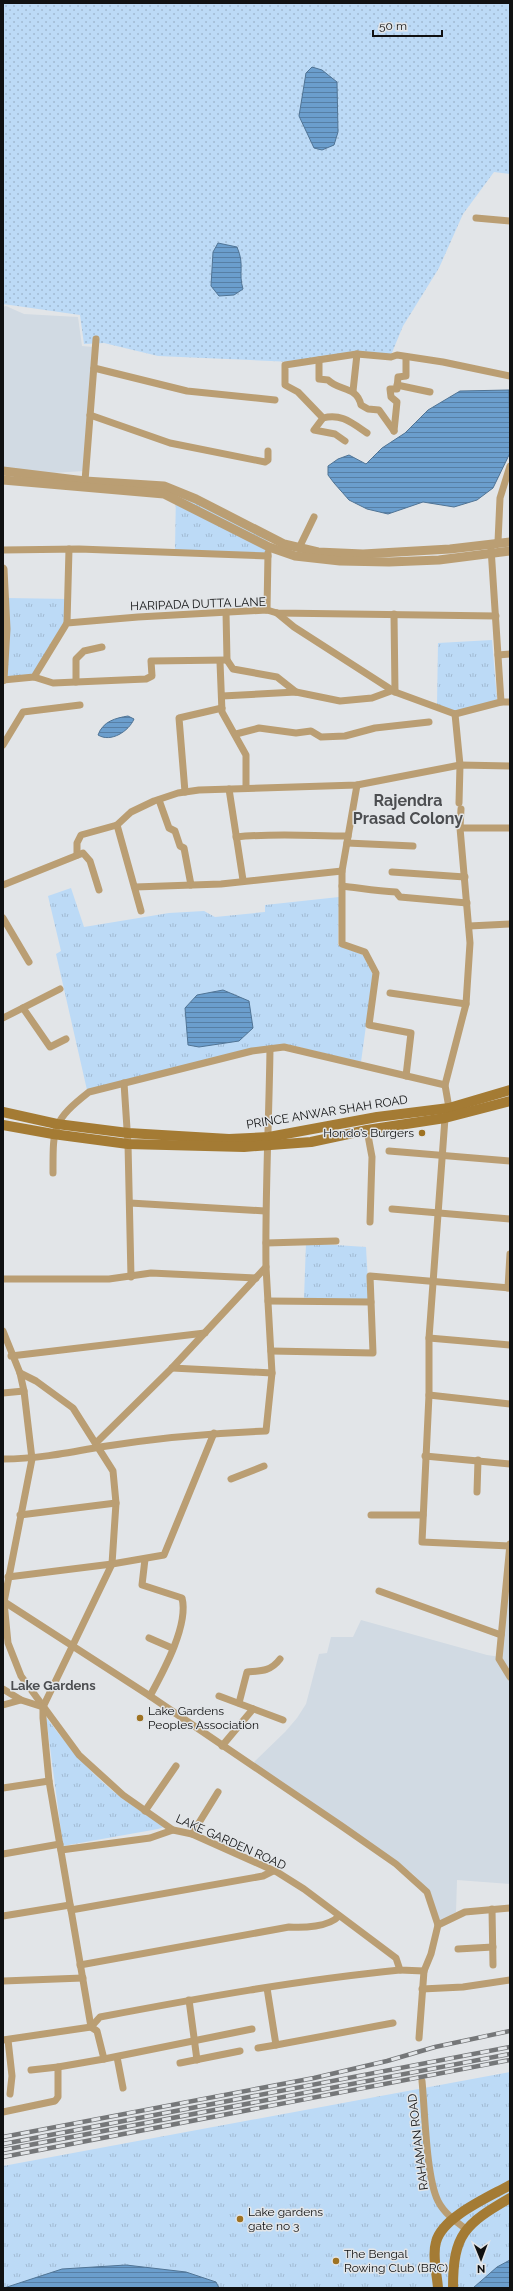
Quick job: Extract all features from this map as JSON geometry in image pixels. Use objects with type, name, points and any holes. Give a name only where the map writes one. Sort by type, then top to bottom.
[{"type":"main road","name":"PRINCE ANWAR SHAH ROAD","points":[[3,1125],[53,1134],[128,1144],[222,1148],[269,1141],[377,1117],[449,1108],[510,1090]]},
{"type":"main road","name":"PRINCE ANWAR SHAH ROAD","points":[[3,1112],[57,1124],[128,1133],[311,1142],[367,1130],[446,1118],[507,1102]]},
{"type":"main road","points":[[438,2288],[435,2243],[438,2233],[452,2219],[510,2185]]},
{"type":"main road","points":[[453,2287],[456,2245],[466,2229],[489,2211],[510,2198]]},
{"type":"street","points":[[476,218],[510,221]]},
{"type":"street","points":[[85,481],[96,339]]},
{"type":"street","points":[[353,391],[357,354]]},
{"type":"street","points":[[323,418],[298,392],[285,385],[285,365],[357,354],[406,357],[510,376]]},
{"type":"street","points":[[319,360],[319,379],[328,380],[333,385],[353,391],[359,397],[360,405],[368,409],[379,410],[394,431],[397,402],[391,397],[390,389],[397,389],[398,376],[406,376],[406,357]]},
{"type":"street","points":[[94,368],[187,391],[275,400]]},
{"type":"street","points":[[397,385],[430,392]]},
{"type":"street","points":[[90,415],[170,443],[264,462],[268,460],[268,451]]},
{"type":"street","points":[[346,441],[335,434],[314,430],[323,418],[334,415],[342,417],[367,433]]},
{"type":"street","points":[[501,702],[492,554],[500,498],[510,466]]},
{"type":"street","points":[[3,470],[85,481],[164,486],[196,499],[284,544],[318,552],[363,554],[450,549],[510,542]]},
{"type":"street","points":[[3,480],[164,494],[269,552]]},
{"type":"street","points":[[299,548],[314,517]]},
{"type":"street","points":[[267,610],[269,552],[268,537]]},
{"type":"street","points":[[34,677],[67,623],[69,549]]},
{"type":"street","points":[[3,550],[69,549],[269,552],[340,561],[439,560],[510,552]]},
{"type":"street","points":[[3,569],[6,629],[3,680],[34,677],[53,683],[146,679],[152,676],[151,661],[220,662],[228,660]]},
{"type":"street","name":"HARIPADA DUTTA LANE","points":[[67,623],[267,610],[277,613],[496,616]]},
{"type":"street","points":[[226,612],[228,660],[233,669],[277,677],[296,692]]},
{"type":"street","points":[[277,613],[294,627],[393,691],[455,714],[501,702],[510,702]]},
{"type":"street","points":[[393,691],[394,614]]},
{"type":"street","points":[[76,682],[76,659],[84,651],[102,647]]},
{"type":"street","points":[[498,655],[510,654]]},
{"type":"street","points":[[220,662],[222,712],[236,734],[246,755],[246,788]]},
{"type":"street","points":[[222,696],[296,692],[340,701],[372,698],[393,691]]},
{"type":"street","points":[[3,744],[23,712],[80,705]]},
{"type":"street","points":[[185,792],[179,718],[222,708]]},
{"type":"street","points":[[455,714],[460,765],[460,828],[469,926],[466,1004],[446,1085],[449,1108],[446,1118],[429,1338],[429,1395],[422,1542],[510,1545],[499,1659],[510,1677]]},
{"type":"street","points":[[236,734],[259,728],[296,733],[311,731],[321,737],[345,736],[375,728],[429,722]]},
{"type":"street","points":[[77,855],[77,843],[81,835],[117,825],[131,812],[159,800],[185,792],[246,788],[357,785],[460,765],[510,766]]},
{"type":"street","points":[[357,785],[342,871],[342,944],[365,952],[376,973],[369,1025],[411,1033],[406,1076]]},
{"type":"street","points":[[229,789],[243,880]]},
{"type":"street","points":[[159,800],[169,828],[175,830],[180,846],[184,848],[191,885]]},
{"type":"street","points":[[117,825],[141,911]]},
{"type":"street","points":[[460,828],[510,828]]},
{"type":"street","points":[[236,837],[270,834],[413,846]]},
{"type":"street","points":[[3,885],[83,853],[90,861],[99,890]]},
{"type":"street","points":[[135,887],[191,885],[342,871]]},
{"type":"street","points":[[392,872],[465,877]]},
{"type":"street","points":[[342,886],[371,891],[396,892],[400,897],[414,899],[467,903]]},
{"type":"street","points":[[3,918],[29,962]]},
{"type":"street","points":[[469,926],[510,924]]},
{"type":"street","points":[[3,1018],[60,989]]},
{"type":"street","points":[[390,993],[466,1004]]},
{"type":"street","points":[[23,1008],[50,1048],[66,1039]]},
{"type":"street","points":[[53,1173],[53,1134],[57,1124],[73,1104],[89,1092],[252,1051],[284,1047],[446,1085]]},
{"type":"street","points":[[3,1459],[32,1459],[98,1445],[214,1433],[266,1431],[272,1372],[266,1267],[265,1211],[269,1141],[270,1048]]},
{"type":"street","points":[[124,1083],[128,1133],[131,1277]]},
{"type":"street","points":[[367,1130],[372,1157],[370,1222]]},
{"type":"street","points":[[389,1152],[444,1154],[510,1161]]},
{"type":"street","points":[[130,1203],[265,1211]]},
{"type":"street","points":[[392,1210],[439,1212],[510,1219]]},
{"type":"street","points":[[266,1243],[336,1241]]},
{"type":"street","points":[[271,1351],[373,1353],[370,1276],[433,1280],[509,1288],[510,1254]]},
{"type":"street","points":[[98,1445],[266,1267]]},
{"type":"street","points":[[3,1279],[131,1277],[151,1273],[256,1278]]},
{"type":"street","points":[[268,1301],[371,1302]]},
{"type":"street","points":[[11,1356],[205,1333]]},
{"type":"street","points":[[4,1335],[11,1356],[20,1373],[24,1391],[32,1459],[3,1602],[150,1696],[396,1864],[427,1892],[438,1925],[431,1954],[424,1971],[419,2038]]},
{"type":"street","points":[[429,1338],[510,1346]]},
{"type":"street","points":[[172,1368],[272,1372]]},
{"type":"street","points":[[20,1373],[36,1381],[73,1408],[98,1445],[113,1471],[116,1504],[112,1564],[72,1645],[44,1708],[49,1780],[70,1907],[91,2027],[97,2031],[104,2059]]},
{"type":"street","points":[[3,1393],[24,1391]]},
{"type":"street","points":[[429,1395],[510,1404]]},
{"type":"street","points":[[8,1577],[112,1564],[164,1555],[214,1433]]},
{"type":"street","points":[[425,1456],[510,1464]]},
{"type":"street","points":[[477,1492],[478,1460]]},
{"type":"street","points":[[231,1479],[264,1466]]},
{"type":"street","points":[[20,1515],[116,1504]]},
{"type":"street","points":[[371,1515],[423,1515]]},
{"type":"street","points":[[145,1559],[142,1585],[182,1598],[185,1607],[172,1648],[150,1696]]},
{"type":"street","points":[[379,1591],[501,1636]]},
{"type":"street","name":"LAKE GARDEN ROAD","points":[[3,1602],[8,1643],[21,1676],[79,1754],[123,1795],[145,1812],[173,1830],[192,1834],[273,1871],[304,1889],[396,1958],[400,1970]]},
{"type":"street","points":[[149,1638],[172,1648]]},
{"type":"street","points":[[239,1703],[247,1672],[268,1670],[274,1667],[280,1659]]},
{"type":"street","points":[[3,1689],[21,1700],[44,1708]]},
{"type":"street","points":[[219,1696],[283,1720]]},
{"type":"street","points":[[3,1705],[21,1700]]},
{"type":"street","points":[[222,1746],[253,1709]]},
{"type":"street","points":[[145,1812],[176,1766]]},
{"type":"street","points":[[3,1788],[49,1780]]},
{"type":"street","points":[[192,1834],[218,1792]]},
{"type":"street","points":[[3,1854],[150,1838],[173,1830]]},
{"type":"street","points":[[3,1916],[70,1907],[263,1876],[273,1871]]},
{"type":"street","points":[[438,1925],[465,1912],[510,1908]]},
{"type":"street","points":[[492,1909],[493,1965]]},
{"type":"street","points":[[80,1965],[289,1927],[301,1928],[335,1921],[339,1916]]},
{"type":"street","points":[[458,1949],[493,1947]]},
{"type":"street","points":[[10,2094],[12,2076],[5,2040],[91,2027],[100,2017],[189,2000],[328,1977],[400,1970],[424,1971]]},
{"type":"street","points":[[3,1981],[83,1978]]},
{"type":"street","points":[[422,1989],[462,1987],[510,1980]]},
{"type":"street","points":[[267,1988],[276,2045]]},
{"type":"street","points":[[189,2000],[197,2060]]},
{"type":"street","points":[[258,2048],[393,2023]]},
{"type":"street","points":[[31,2070],[117,2057],[194,2039],[252,2029]]},
{"type":"street","points":[[180,2062],[240,2051]]},
{"type":"street","points":[[117,2057],[123,2088]]},
{"type":"street","points":[[3,2112],[55,2101],[58,2097],[58,2067]]},
{"type":"street","points":[[3,2078],[12,2076]]},
{"type":"street","name":"RAHAMAN ROAD","points":[[422,2081],[431,2174],[437,2200],[452,2219],[466,2229]]},
{"type":"shaded area","points":[[6,306],[24,314],[78,317],[82,346],[93,347],[84,471],[3,476],[3,307]]},
{"type":"shaded area","points":[[510,1569],[510,1884],[457,1880],[456,1912],[439,1923],[429,1892],[413,1874],[252,1764],[285,1732],[306,1704],[319,1654],[327,1653],[331,1637],[353,1637],[361,1620],[487,1655],[501,1657]]},
{"type":"green space","points":[[3,3],[510,3],[510,174],[494,172],[463,214],[439,268],[403,326],[391,355],[293,362],[158,356],[104,343],[84,344],[80,315],[3,304]]},
{"type":"green space","points":[[176,492],[268,536],[266,554],[175,550]]},
{"type":"green space","points":[[7,598],[70,599],[66,618],[32,675],[3,678]]},
{"type":"green space","points":[[492,640],[497,700],[454,712],[437,705],[438,643]]},
{"type":"green space","points":[[71,888],[84,927],[169,913],[204,911],[215,917],[265,912],[265,905],[339,897],[338,945],[363,955],[373,975],[361,1062],[286,1044],[87,1090],[56,954],[61,951],[48,896]]},
{"type":"green space","points":[[306,1243],[366,1247],[369,1300],[304,1299]]},
{"type":"green space","points":[[46,1717],[72,1750],[99,1779],[130,1804],[167,1826],[158,1829],[63,1846]]},
{"type":"green space","points":[[510,2072],[510,2288],[3,2288],[3,2166]]},
{"type":"water","points":[[312,67],[322,70],[337,82],[338,132],[334,145],[322,150],[314,148],[299,116],[306,73]]},
{"type":"water","points":[[218,243],[237,247],[241,259],[241,278],[243,289],[234,295],[219,296],[211,286],[213,252]]},
{"type":"water","points":[[509,390],[510,453],[493,488],[477,500],[454,507],[423,502],[388,514],[367,509],[349,500],[328,475],[328,466],[338,459],[349,455],[366,464],[382,448],[405,433],[428,410],[460,391]]},
{"type":"water","points":[[128,716],[134,719],[124,731],[114,737],[108,738],[98,735],[103,726],[110,721]]},
{"type":"water","points":[[223,990],[249,1001],[253,1028],[239,1041],[199,1047],[188,1045],[185,1008],[197,995]]},
{"type":"water","points":[[510,2260],[510,2288],[473,2288],[497,2267]]},
{"type":"water","points":[[126,2265],[186,2272],[216,2282],[219,2288],[4,2288],[62,2269]]},
{"type":"railway","points":[[3,2137],[314,2078],[387,2061],[435,2047],[510,2031]]},
{"type":"railway","points":[[3,2144],[510,2047]]},
{"type":"railway","points":[[3,2150],[510,2054]]},
{"type":"railway","points":[[3,2157],[510,2060]]},
{"type":"place","name":"Hondo’s Burgers","points":[[422,1133]]},
{"type":"place","name":"Lake Gardens Peoples Association","points":[[140,1718]]},
{"type":"place","name":"Lake gardens gate no 3","points":[[240,2219]]},
{"type":"place","name":"The Bengal Rowing Club (BRC)","points":[[336,2261]]},
{"type":"district","name":"Rajendra Prasad Colony","points":[[408,809]]},
{"type":"district","name":"Lake Gardens","points":[[53,1685]]}]
